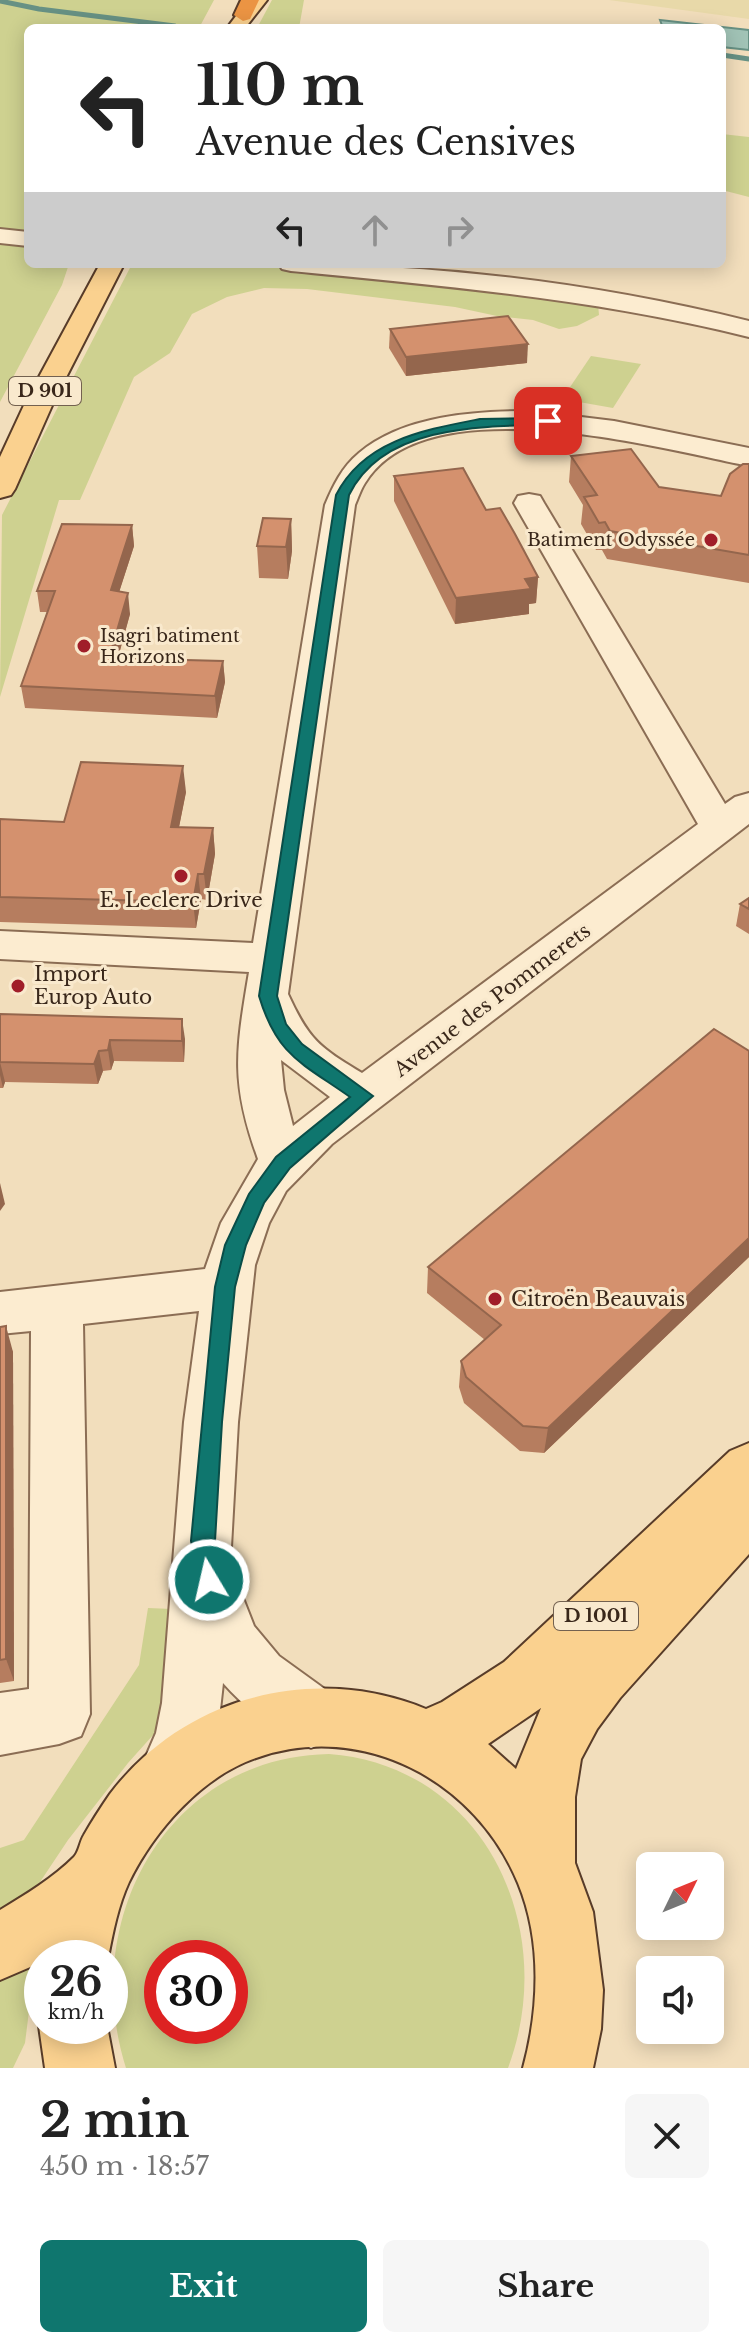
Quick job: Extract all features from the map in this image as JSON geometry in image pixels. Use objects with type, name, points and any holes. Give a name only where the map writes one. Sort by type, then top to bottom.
[{"type":"main road","points":[[222,24],[258,0]]},
{"type":"main road","name":"D 901","points":[[12,399],[85,268]]},
{"type":"main road","name":"D 901","points":[[0,489],[40,401],[110,268]]},
{"type":"main road","name":"D 1001","points":[[426,1740],[464,1724],[525,1683],[749,1468]]},
{"type":"main road","name":"D 1001","points":[[543,1864],[542,1802],[557,1739],[568,1720],[615,1659],[749,1514]]},
{"type":"main road","points":[[78,1940],[94,1881],[126,1824],[168,1777],[204,1751],[269,1723],[311,1717],[376,1722],[426,1740],[464,1764],[519,1821],[543,1864],[557,1899],[569,1975],[572,2051]]},
{"type":"main road","points":[[0,1947],[50,1918],[94,1881]]},
{"type":"street","points":[[0,236],[24,239]]},
{"type":"street","points":[[332,268],[565,291],[659,306],[749,329]]},
{"type":"street","points":[[283,1162],[268,1122],[257,1076],[259,1045],[340,505],[347,486],[359,468],[379,453],[416,436],[465,424],[517,420],[565,423],[749,457]]},
{"type":"street","points":[[529,503],[735,817]]},
{"type":"street","name":"Avenue des Pommerets","points":[[168,1777],[186,1737],[192,1703],[225,1287],[236,1245],[256,1200],[283,1162],[364,1096],[735,817]]},
{"type":"street","points":[[0,945],[271,977]]},
{"type":"street","points":[[271,977],[277,1025],[295,1049],[364,1096]]},
{"type":"street","points":[[0,1313],[225,1287]]},
{"type":"street","points":[[0,1724],[59,1714],[57,1307]]},
{"type":"street","name":"Avenue des Pommerets","points":[[203,1541],[215,1612],[227,1640],[257,1679],[311,1717]]},
{"type":"shaded area","points":[[609,0],[749,0],[749,19]]},
{"type":"shaded area","points":[[660,20],[696,24],[662,24]]},
{"type":"shaded area","points":[[726,27],[749,30],[749,50],[726,47]]},
{"type":"green space","points":[[0,0],[214,0],[201,24],[24,24],[24,234],[0,232]]},
{"type":"green space","points":[[272,0],[304,0],[300,24],[259,24]]},
{"type":"green space","points":[[726,134],[749,137],[749,197],[726,191]]},
{"type":"green space","points":[[0,241],[24,244],[24,268],[68,268],[62,285],[0,402]]},
{"type":"green space","points":[[130,268],[284,268],[573,297],[598,304],[599,315],[577,326],[559,329],[533,320],[455,307],[307,289],[264,288],[227,297],[192,314],[170,353],[134,377],[80,500],[59,500],[0,697],[2,515]]},
{"type":"green space","points":[[591,356],[641,364],[613,408],[562,399]]},
{"type":"green space","points":[[148,1608],[172,1609],[162,1725],[68,1840],[40,1882],[0,1919],[0,1848],[24,1840],[139,1665]]},
{"type":"green space","points":[[329,1754],[384,1765],[431,1789],[468,1822],[497,1864],[516,1911],[524,1962],[522,2015],[508,2068],[126,2068],[121,2044],[128,2044],[128,1940],[119,1940],[127,1905],[149,1857],[181,1816],[222,1784],[272,1762]]},
{"type":"green space","points":[[24,1947],[25,2044],[13,2068],[0,2068],[0,1961]]},
{"type":"building","points":[[508,316],[528,344],[406,357],[390,329]]},
{"type":"building","points":[[631,449],[659,487],[721,496],[730,474],[743,464],[749,464],[749,555],[610,531],[605,522],[599,523],[584,497],[597,495],[571,456]]},
{"type":"building","points":[[463,468],[486,510],[500,508],[515,534],[538,577],[525,579],[531,589],[456,598],[394,476]]},
{"type":"building","points":[[263,518],[291,519],[286,547],[257,546]]},
{"type":"building","name":"Isagri batiment Horizons","points":[[62,524],[132,525],[111,590],[128,593],[109,658],[223,661],[215,696],[21,686],[55,591],[37,591]]},
{"type":"building","points":[[81,762],[183,766],[171,827],[213,828],[204,874],[198,874],[193,902],[0,897],[0,819],[64,822]]},
{"type":"building","points":[[749,898],[749,909],[740,904]]},
{"type":"building","points":[[0,1014],[182,1019],[182,1041],[110,1040],[108,1050],[99,1051],[94,1064],[0,1062]]},
{"type":"building","points":[[714,1029],[749,1051],[749,1238],[548,1428],[523,1426],[466,1377],[461,1361],[501,1325],[428,1267]]},
{"type":"building","points":[[6,1326],[6,1659],[0,1660],[0,1327]]},
{"type":"waterway","points":[[0,1],[159,24]]},
{"type":"waterway","points":[[726,56],[749,59]]},
{"type":"place","name":"Batiment Odyssée","points":[[711,540]]},
{"type":"place","name":"Isagri batiment Horizons","points":[[84,646]]},
{"type":"place","name":"E. Leclerc Drive","points":[[181,876]]},
{"type":"place","name":"Import Europ Auto","points":[[18,986]]},
{"type":"place","name":"Citroën Beauvais","points":[[495,1299]]},
{"type":"route","points":[[209,1580],[203,1541],[211,1422],[225,1287],[236,1245],[269,1178],[316,1132],[364,1096],[295,1049],[277,1025],[268,996],[342,495],[359,468],[401,441],[480,422],[548,421]]}]
